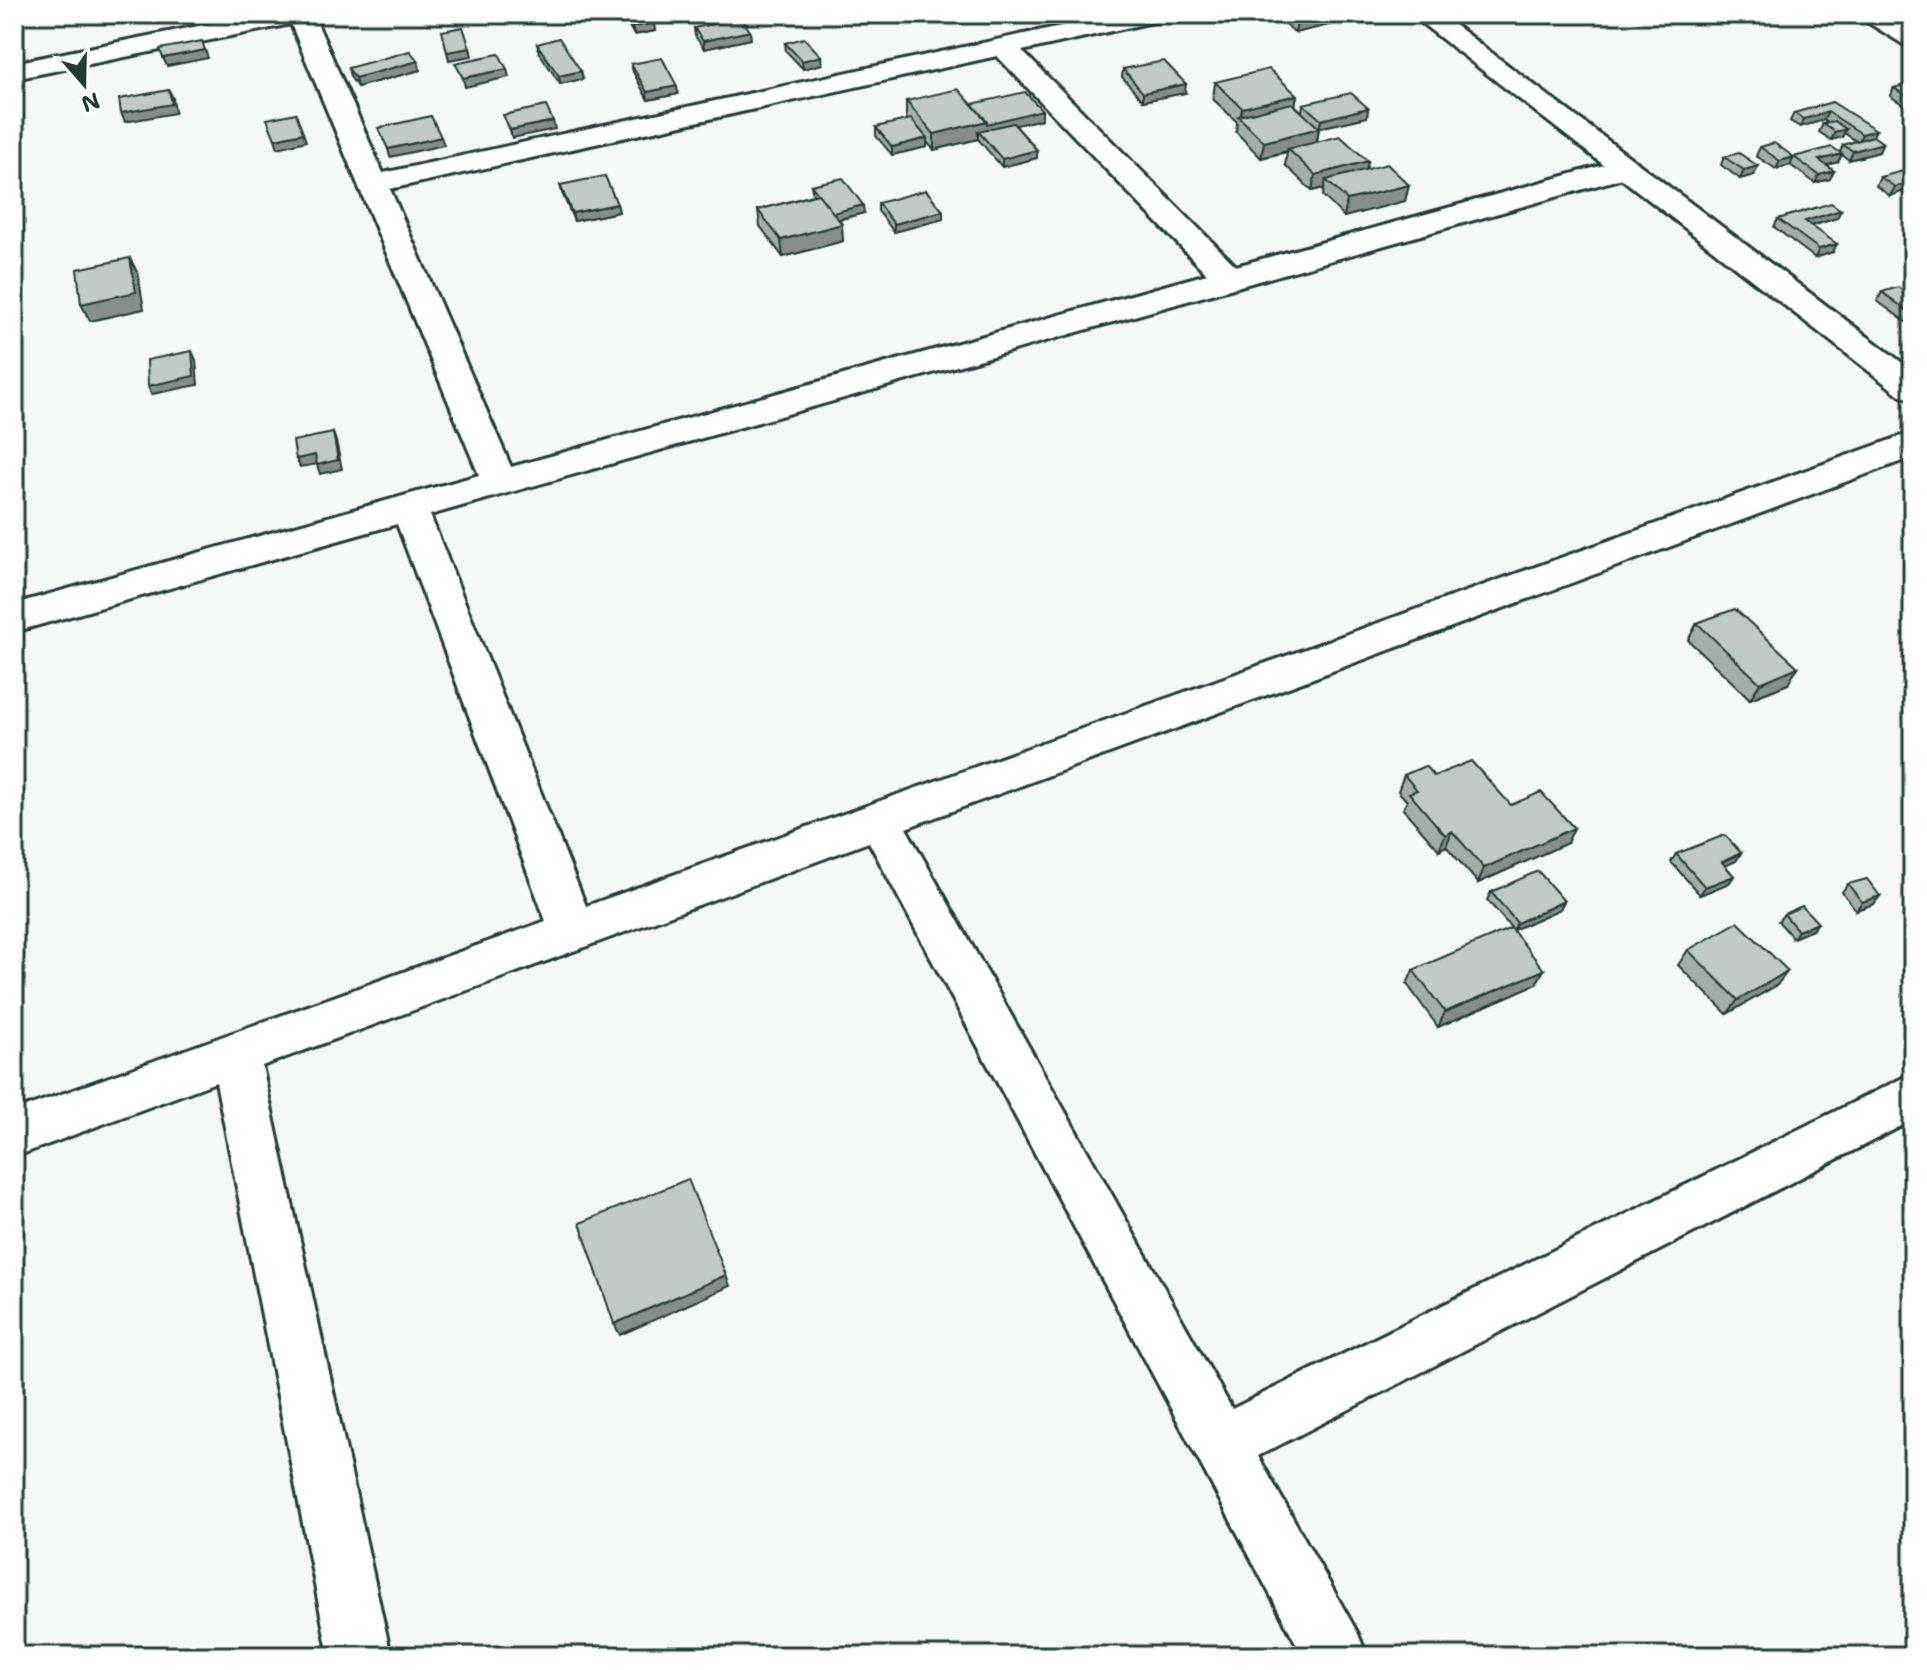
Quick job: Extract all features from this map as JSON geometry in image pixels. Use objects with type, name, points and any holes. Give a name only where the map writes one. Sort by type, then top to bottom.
[{"type":"street","points":[[14,71],[132,36],[299,14],[500,482]]},
{"type":"street","points":[[373,184],[1153,14]]},
{"type":"street","points":[[1423,14],[1913,388]]},
{"type":"street","points":[[1873,14],[1913,38]]},
{"type":"street","points":[[1004,48],[1230,279]]},
{"type":"street","points":[[14,618],[1626,168]]},
{"type":"street","points":[[14,1134],[1913,444]]},
{"type":"street","points":[[409,508],[573,931]]},
{"type":"street","points":[[879,819],[1336,1656]]},
{"type":"street","points":[[235,1054],[360,1656]]},
{"type":"street","points":[[1220,1445],[1913,1095]]},
{"type":"building","points":[[625,14],[649,14],[654,23],[632,27]]},
{"type":"building","points":[[741,18],[750,31],[703,41],[694,28]]},
{"type":"building","points":[[463,27],[470,48],[447,52],[442,31]]},
{"type":"building","points":[[559,38],[581,71],[559,76],[537,44]]},
{"type":"building","points":[[804,38],[821,56],[802,61],[785,43]]},
{"type":"building","points":[[202,41],[205,50],[163,58],[160,49]]},
{"type":"building","points":[[410,51],[418,61],[355,78],[348,68]]},
{"type":"building","points":[[499,54],[507,69],[463,78],[455,63]]},
{"type":"building","points":[[662,58],[677,86],[647,92],[631,64]]},
{"type":"building","points":[[1164,61],[1186,84],[1143,93],[1123,69]]},
{"type":"building","points":[[1269,69],[1297,95],[1242,108],[1215,82]]},
{"type":"building","points":[[1907,84],[1913,87],[1913,100],[1894,88]]},
{"type":"building","points":[[958,89],[987,121],[934,134],[906,101]]},
{"type":"building","points":[[169,90],[172,104],[121,113],[119,99]]},
{"type":"building","points":[[1025,92],[1042,110],[987,124],[972,104]]},
{"type":"building","points":[[1351,93],[1368,108],[1321,120],[1303,104]]},
{"type":"building","points":[[1832,102],[1876,130],[1862,134],[1828,112],[1804,119],[1794,113]]},
{"type":"building","points":[[1292,103],[1319,128],[1264,142],[1238,116]]},
{"type":"building","points":[[546,106],[553,121],[510,130],[503,115]]},
{"type":"building","points":[[296,113],[303,133],[275,139],[267,119]]},
{"type":"building","points":[[431,116],[441,137],[388,149],[378,128]]},
{"type":"building","points":[[911,119],[927,138],[892,147],[876,127]]},
{"type":"building","points":[[1834,121],[1846,129],[1835,132],[1823,124]]},
{"type":"building","points":[[1013,123],[1037,150],[1002,159],[978,131]]},
{"type":"building","points":[[1340,136],[1368,161],[1315,175],[1288,149]]},
{"type":"building","points":[[1873,136],[1883,143],[1853,151],[1843,145]]},
{"type":"building","points":[[1774,143],[1794,157],[1780,161],[1760,147]]},
{"type":"building","points":[[1832,147],[1842,154],[1819,160],[1834,171],[1819,175],[1794,157]]},
{"type":"building","points":[[1739,153],[1758,166],[1744,170],[1724,157]]},
{"type":"building","points":[[1387,164],[1409,185],[1347,200],[1326,180]]},
{"type":"building","points":[[1903,171],[1913,178],[1913,182],[1895,187],[1880,177]]},
{"type":"building","points":[[605,176],[617,204],[572,213],[560,185]]},
{"type":"building","points":[[843,178],[863,205],[833,213],[811,185]]},
{"type":"building","points":[[926,190],[943,211],[894,224],[878,203]]},
{"type":"building","points":[[818,194],[842,224],[781,240],[758,210]]},
{"type":"building","points":[[1831,203],[1841,210],[1805,221],[1837,244],[1819,249],[1778,219]]},
{"type":"building","points":[[130,258],[136,292],[81,304],[77,269]]},
{"type":"building","points":[[1898,287],[1913,298],[1913,315],[1882,292]]},
{"type":"building","points":[[192,351],[194,376],[148,386],[147,360]]},
{"type":"building","points":[[333,433],[338,460],[317,465],[315,455],[296,459],[293,441]]},
{"type":"building","points":[[1735,609],[1798,667],[1760,683],[1697,623]]},
{"type":"building","points":[[1471,761],[1511,805],[1541,792],[1574,828],[1484,868],[1452,831],[1445,835],[1409,793],[1417,790],[1404,775],[1425,766],[1434,776]]},
{"type":"building","points":[[1725,835],[1741,853],[1722,862],[1734,876],[1705,887],[1676,854]]},
{"type":"building","points":[[1538,871],[1564,901],[1517,923],[1491,892]]},
{"type":"building","points":[[1867,879],[1880,896],[1862,902],[1848,884]]},
{"type":"building","points":[[1802,906],[1818,923],[1798,931],[1784,914]]},
{"type":"building","points":[[1738,922],[1788,971],[1738,1000],[1688,950]]},
{"type":"building","points":[[1511,928],[1544,970],[1445,1012],[1413,970]]},
{"type":"building","points":[[688,1179],[726,1275],[614,1324],[580,1223]]}]
